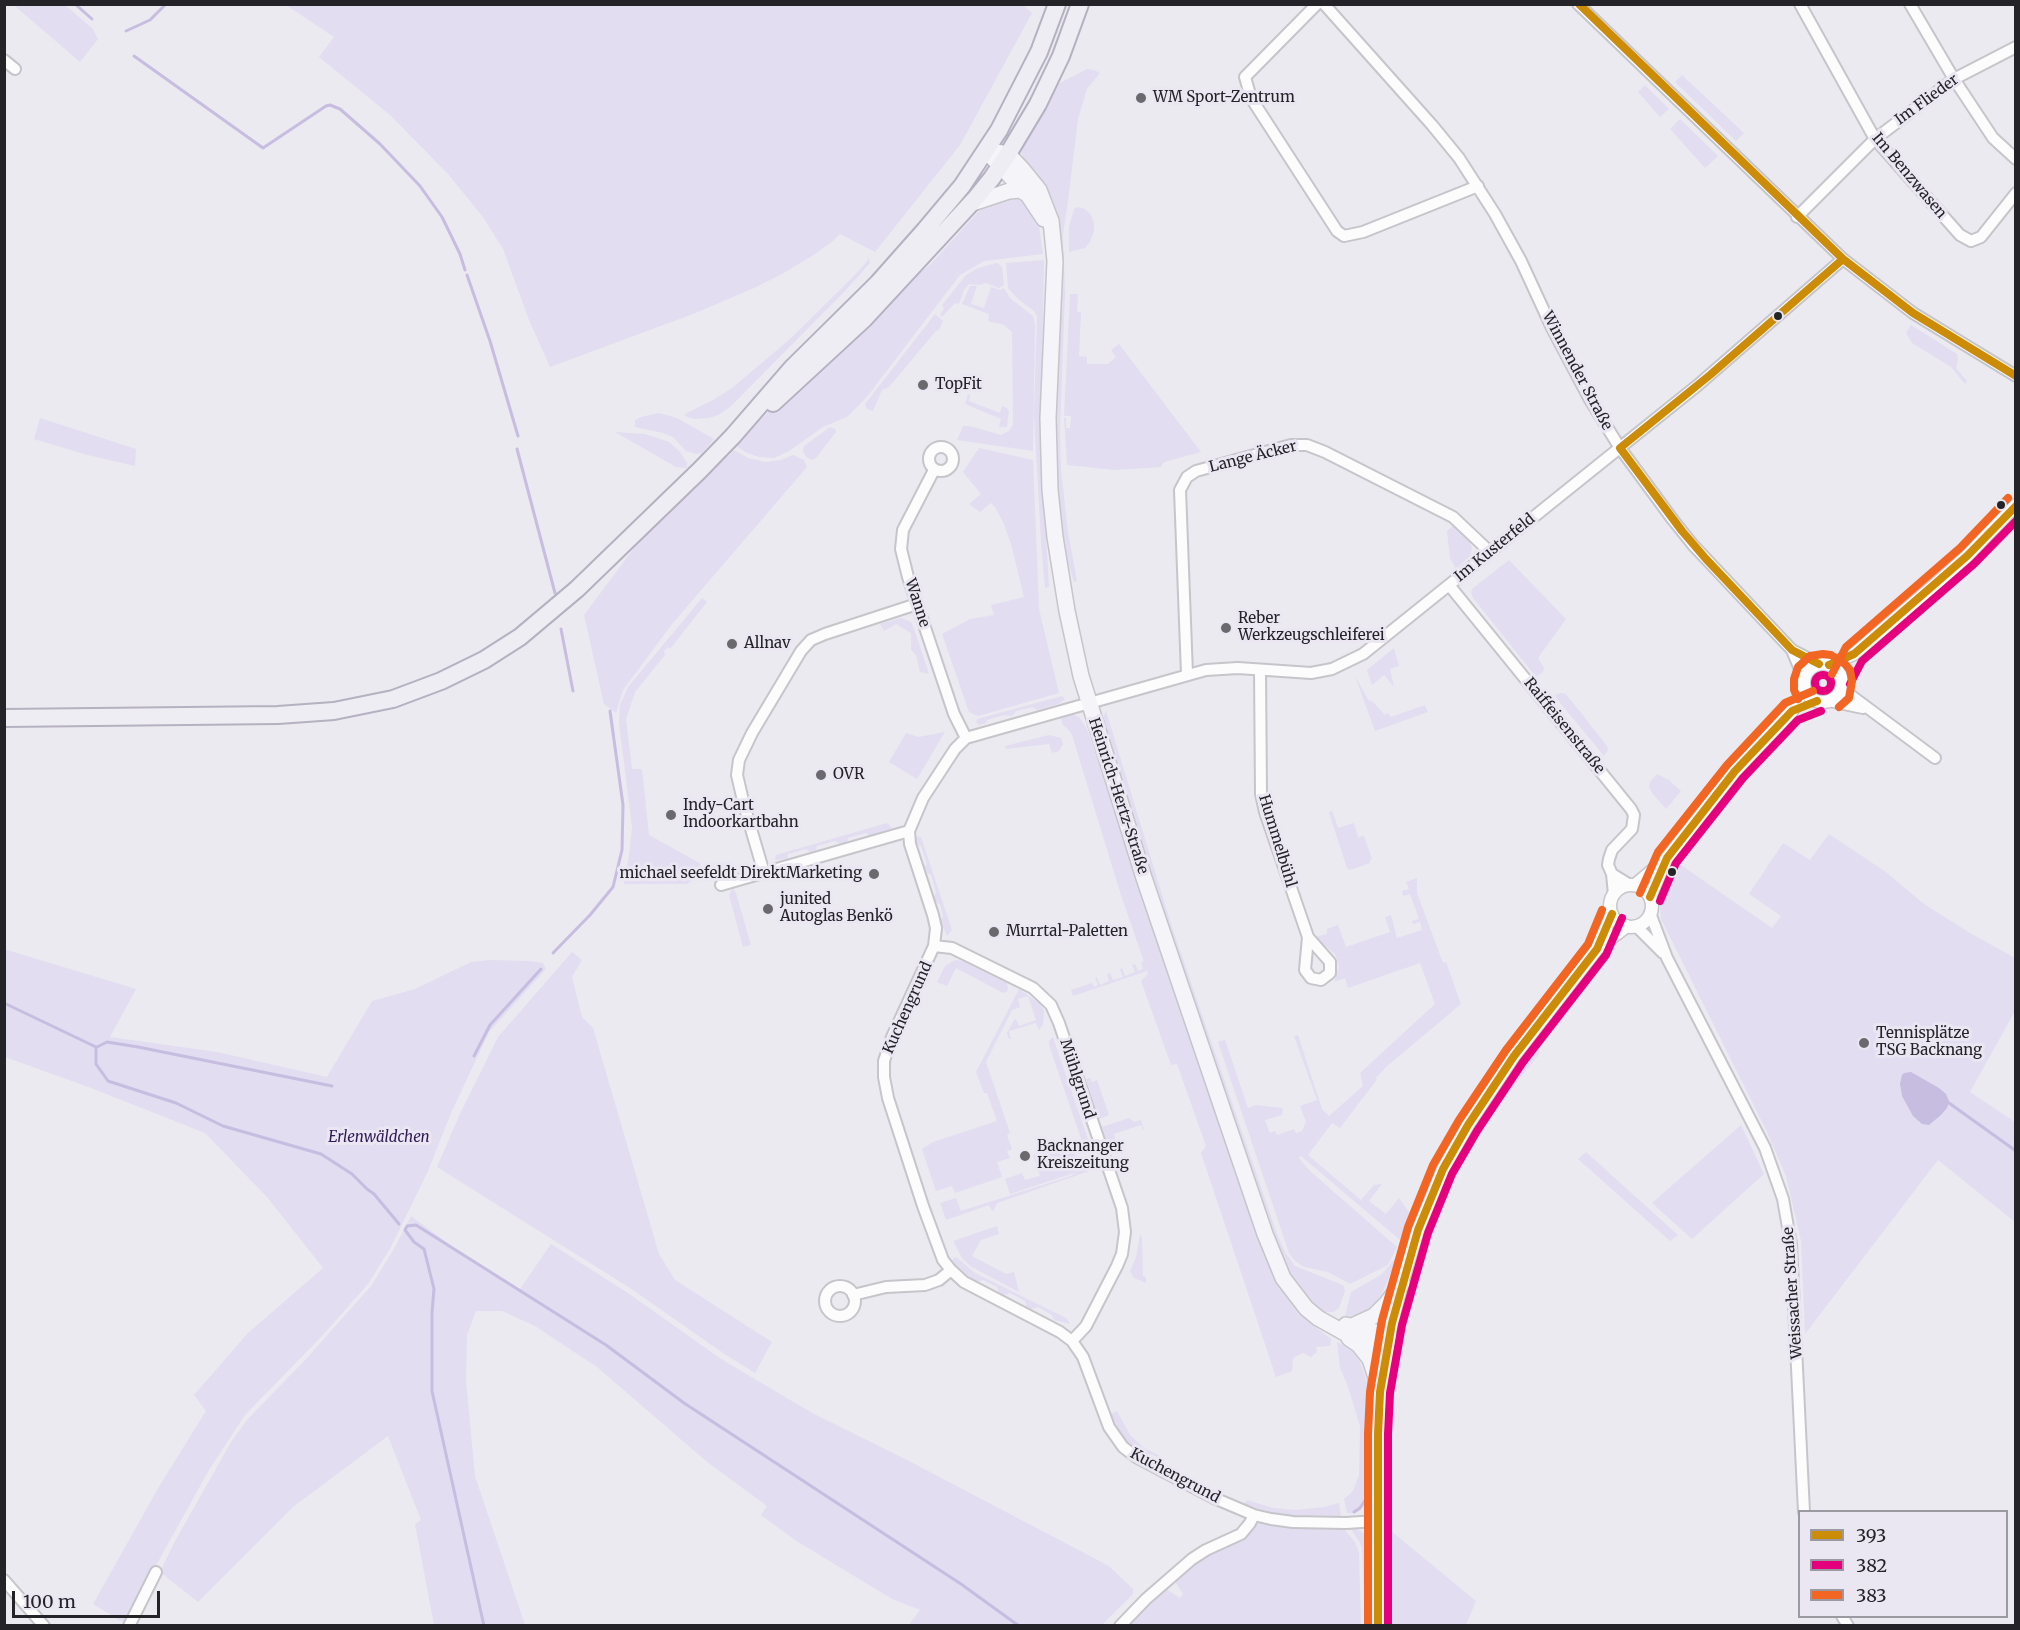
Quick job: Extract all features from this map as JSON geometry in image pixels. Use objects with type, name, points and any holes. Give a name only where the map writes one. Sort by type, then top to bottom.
[{"type":"main road","points":[[734,436],[792,368],[878,283],[962,186],[987,150],[1013,105],[1040,52],[1058,4]]},
{"type":"main road","points":[[4,718],[236,716],[334,711],[393,699],[441,681],[484,660],[520,637],[551,612],[734,436],[788,391],[864,318],[970,204],[1004,160],[1050,80],[1080,4]]},
{"type":"main road","name":"Heinrich-Hertz-Straße","points":[[987,150],[1004,160],[1039,190],[1052,221],[1055,261],[1047,418],[1050,490],[1065,598],[1088,703],[1144,878],[1272,1253],[1287,1284],[1306,1308],[1333,1328],[1352,1337],[1388,1341]]},
{"type":"main road","name":"Heinrich-Hertz-Straße","points":[[1004,160],[1042,216],[1054,241]]},
{"type":"main road","points":[[970,204],[1009,190],[1020,190],[1028,195]]},
{"type":"main road","points":[[1352,1326],[1374,1316],[1402,1283]]},
{"type":"main road","points":[[1318,1318],[1352,1326],[1388,1341],[1380,1392],[1377,1434],[1378,1626]]},
{"type":"main road","points":[[1333,1328],[1365,1352],[1373,1367],[1380,1392]]},
{"type":"street","points":[[1317,4],[1245,77],[1251,98],[1337,231],[1344,236],[1363,232],[1478,186]]},
{"type":"street","name":"Winnender Straße","points":[[1324,4],[1459,158],[1478,186],[1521,261],[1552,328],[1589,398],[1620,448],[1693,545],[1792,650],[1824,665]]},
{"type":"street","points":[[1578,4],[1842,259],[1912,313],[2016,376]]},
{"type":"street","name":"Im Benzwasen","points":[[1800,4],[1875,139],[1960,235],[1968,241],[1976,240],[1985,233],[2016,193]]},
{"type":"street","points":[[1910,4],[1954,80],[1993,138],[2016,159]]},
{"type":"street","name":"Im Flieder","points":[[1797,217],[1875,139],[1954,80],[2016,47]]},
{"type":"street","points":[[4,60],[15,69]]},
{"type":"street","name":"Im Kusterfeld","points":[[1088,703],[1187,674],[1216,668],[1311,673],[1345,664],[1363,654],[1720,366],[1842,259]]},
{"type":"street","name":"Lange Äcker","points":[[1187,674],[1180,490],[1187,477],[1196,471],[1291,445],[1307,445],[1453,517],[1490,552]]},
{"type":"street","name":"Wanne","points":[[934,470],[903,530],[904,563],[954,714],[966,738]]},
{"type":"street","name":"Weissacher Straße","points":[[1614,894],[1619,888],[1632,885],[1667,858],[1735,771],[1792,711],[1810,669],[1854,654],[1967,556],[2016,505]]},
{"type":"street","name":"Raiffeisenstraße","points":[[1449,585],[1632,809],[1634,815],[1632,830],[1612,850],[1610,855],[1608,865],[1612,874],[1614,894]]},
{"type":"street","points":[[764,873],[738,776],[739,760],[752,733],[808,643],[825,634],[917,604]]},
{"type":"street","name":"Winnender Straße","points":[[1792,650],[1804,683]]},
{"type":"street","name":"Weissacher Straße","points":[[1792,711],[1839,694],[1841,683],[1854,654]]},
{"type":"street","points":[[1824,665],[1837,670],[1841,683],[1869,710],[1935,758]]},
{"type":"street","name":"Hummelbühl","points":[[1260,670],[1261,794],[1308,937]]},
{"type":"street","points":[[1804,683],[1811,698],[1869,710]]},
{"type":"street","points":[[721,885],[909,831],[923,798],[955,749],[966,738],[1088,703]]},
{"type":"street","name":"Kuchengrund","points":[[909,831],[910,844],[936,928],[934,946],[892,1037],[884,1061],[884,1077],[888,1098],[930,1226],[944,1260],[964,1282],[1060,1332],[1072,1341],[1083,1357],[1110,1427],[1123,1447],[1136,1457],[1254,1515],[1293,1522],[1377,1521]]},
{"type":"street","name":"Weissacher Straße","points":[[1667,858],[1650,897],[1652,905],[1650,913],[1667,958],[1765,1148],[1783,1199],[1791,1244],[1804,1510]]},
{"type":"street","points":[[1612,874],[1645,890],[1650,897]]},
{"type":"street","points":[[1388,1341],[1402,1283],[1433,1192],[1468,1125],[1514,1056],[1597,949],[1612,914],[1611,902],[1614,894]]},
{"type":"street","points":[[1597,949],[1632,926],[1644,922],[1650,913]]},
{"type":"street","name":"Weissacher Straße","points":[[1612,914],[1618,922],[1632,926],[1667,958]]},
{"type":"street","name":"Mühlgrund","points":[[934,946],[952,948],[1033,988],[1051,1005],[1059,1023],[1122,1208],[1125,1232],[1122,1254],[1117,1266],[1086,1326],[1072,1341]]},
{"type":"street","points":[[853,1295],[886,1287],[925,1285],[939,1280],[951,1270]]},
{"type":"street","points":[[1120,1626],[1146,1599],[1192,1559],[1241,1534],[1254,1515]]},
{"type":"street","points":[[129,1626],[156,1572]]},
{"type":"street","points":[[4,1580],[44,1626]]},
{"type":"green space","points":[[18,4],[65,5],[93,29],[98,39],[80,62],[16,7]]},
{"type":"green space","points":[[1022,4],[1032,13],[960,145],[875,252],[840,234],[812,256],[754,288],[693,314],[550,367],[529,320],[503,249],[483,217],[448,174],[390,115],[319,57],[334,37],[286,5]]},
{"type":"green space","points":[[1087,69],[1100,73],[1087,89],[1078,119],[1063,234],[1065,293],[1060,431],[1061,470],[1068,532],[1077,581],[1074,582],[1067,559],[1053,459],[1062,266],[1060,235],[1058,222],[1041,182],[1023,157],[1021,144],[1045,111],[1058,84]]},
{"type":"green space","points":[[1682,75],[1744,133],[1736,141],[1675,82]]},
{"type":"green space","points":[[1645,85],[1669,109],[1660,117],[1638,92]]},
{"type":"green space","points":[[1680,119],[1718,156],[1705,168],[1670,129]]},
{"type":"green space","points":[[1014,195],[1023,200],[1035,215],[1043,254],[984,261],[960,275],[866,398],[847,417],[823,427],[789,451],[774,458],[759,457],[745,452],[734,444],[906,283],[931,264],[978,212],[991,202]]},
{"type":"green space","points":[[1077,207],[1085,209],[1091,215],[1094,231],[1085,248],[1069,252],[1069,226],[1074,209]]},
{"type":"green space","points":[[868,257],[870,263],[846,290],[730,407],[709,418],[694,419],[685,416],[732,388],[790,339],[853,277]]},
{"type":"green space","points":[[1044,260],[1041,452],[1049,587],[1045,588],[1034,414],[1037,316],[1008,288],[1006,263]]},
{"type":"green space","points":[[997,263],[1002,267],[1004,285],[999,288],[986,283],[969,284],[959,304],[955,303],[942,317],[940,315],[944,309],[942,305],[966,275],[978,268]]},
{"type":"green space","points":[[970,286],[977,286],[971,304],[984,308],[991,287],[1000,290],[1004,288],[1010,298],[1033,316],[1035,325],[1033,451],[957,440],[963,426],[1001,435],[1009,431],[1013,424],[1012,332],[1004,325],[988,321],[989,314],[962,304]]},
{"type":"green space","points":[[1070,294],[1078,294],[1077,312],[1081,312],[1079,356],[1087,357],[1087,364],[1108,364],[1116,357],[1111,350],[1119,344],[1201,452],[1164,462],[1161,467],[1115,470],[1067,465],[1064,418],[1066,418],[1066,428],[1070,428],[1071,416],[1064,416]]},
{"type":"green space","points":[[935,314],[943,321],[939,330],[889,387],[882,390],[873,411],[867,409],[865,404]]},
{"type":"green space","points":[[1911,325],[1957,354],[1956,368],[1967,381],[1965,384],[1951,367],[1912,343],[1906,333]]},
{"type":"green space","points":[[968,394],[970,395],[969,401],[1000,413],[1002,406],[1007,408],[1009,411],[1007,427],[999,427],[1001,419],[965,404]]},
{"type":"green space","points":[[659,413],[677,418],[714,439],[702,453],[696,454],[686,451],[673,437],[635,427],[635,420]]},
{"type":"green space","points":[[40,418],[136,449],[135,466],[34,439]]},
{"type":"green space","points":[[830,427],[836,432],[816,458],[813,460],[806,457],[803,451],[804,446]]},
{"type":"green space","points":[[615,432],[645,434],[669,442],[680,452],[687,463],[687,468],[676,467]]},
{"type":"green space","points":[[979,448],[1033,460],[1039,609],[1059,693],[978,716],[969,712],[942,634],[970,619],[994,615],[991,605],[1024,597],[1011,544],[995,507],[991,503],[980,512],[969,504],[981,494],[963,472]]},
{"type":"green space","points":[[734,450],[748,458],[765,462],[781,460],[793,455],[804,460],[807,467],[672,624],[623,690],[616,713],[604,704],[584,615],[643,536],[725,455],[727,457]]},
{"type":"green space","points":[[1454,525],[1464,532],[1472,548],[1470,556],[1456,569],[1450,558],[1447,531]]},
{"type":"green space","points":[[1509,560],[1566,619],[1538,658],[1544,668],[1543,672],[1536,677],[1473,598],[1471,592]]},
{"type":"green space","points":[[702,598],[707,602],[670,649],[668,647],[664,651],[665,655],[635,692],[626,719],[632,769],[642,769],[649,835],[701,864],[692,881],[687,884],[624,884],[632,827],[619,723],[620,705],[628,687]]},
{"type":"green space","points":[[901,618],[911,622],[913,626],[929,674],[920,672],[916,655],[911,650],[911,633],[896,624],[884,631],[880,624]]},
{"type":"green space","points":[[1394,648],[1399,666],[1390,669],[1394,687],[1384,675],[1372,685],[1367,670]]},
{"type":"green space","points":[[1355,676],[1369,701],[1371,700],[1385,715],[1388,713],[1391,717],[1425,705],[1428,712],[1375,731]]},
{"type":"green space","points":[[1566,694],[1607,746],[1608,750],[1604,756],[1557,699],[1555,695]]},
{"type":"green space","points":[[1062,696],[1065,699],[1058,704],[1037,710],[1033,707],[1016,711],[1012,716],[1004,715],[979,725],[976,722],[977,719]]},
{"type":"green space","points":[[1106,711],[1171,924],[1277,1234],[1285,1252],[1295,1266],[1343,1285],[1345,1291],[1339,1308],[1333,1312],[1324,1312],[1314,1306],[1288,1277],[1162,920],[1102,720]]},
{"type":"green space","points":[[1071,714],[1079,717],[1087,729],[1274,1275],[1299,1314],[1331,1339],[1330,1346],[1316,1347],[1317,1352],[1311,1357],[1303,1353],[1293,1358],[1292,1371],[1276,1377],[1201,1153],[1206,1146],[1177,1064],[1171,1065],[1141,981],[1148,974],[1147,971],[1073,996],[1071,990],[1092,983],[1094,987],[1098,985],[1095,978],[1097,977],[1100,985],[1109,981],[1107,974],[1110,973],[1113,980],[1123,977],[1120,969],[1122,968],[1125,976],[1135,972],[1132,965],[1135,964],[1138,971],[1143,969],[1141,962],[1143,961],[1145,965],[1072,735],[1062,724],[1061,716]]},
{"type":"green space","points":[[945,732],[917,779],[889,762],[906,733],[918,737]]},
{"type":"green space","points":[[1049,735],[1061,738],[1063,744],[1059,751],[1052,753],[1049,744],[1006,749],[1005,746]]},
{"type":"green space","points":[[1657,774],[1669,780],[1681,791],[1666,809],[1649,787]]},
{"type":"green space","points":[[1332,810],[1338,828],[1354,823],[1358,837],[1364,836],[1372,859],[1370,863],[1350,870],[1347,868],[1329,813]]},
{"type":"green space","points":[[887,823],[892,828],[870,836],[866,833],[848,838],[847,842],[841,844],[835,841],[817,846],[816,850],[810,852],[806,849],[788,854],[787,859],[775,860],[776,855]]},
{"type":"green space","name":"Tennisplätze TSG Backnang","points":[[1829,834],[1886,872],[1924,904],[2015,958],[2015,1011],[1970,1092],[2015,1122],[2015,1222],[1938,1160],[1805,1334],[1801,1241],[1786,1176],[1767,1132],[1661,919],[1659,890],[1678,863],[1772,928],[1781,916],[1749,894],[1783,843],[1810,860]]},
{"type":"green space","points":[[915,836],[921,837],[952,930],[947,936],[940,921],[943,916],[940,904],[934,897],[936,892],[931,875],[926,872],[924,867],[927,864],[921,846],[916,844]]},
{"type":"green space","points":[[1417,878],[1417,893],[1461,1004],[1386,1067],[1340,1128],[1332,1123],[1308,1155],[1361,1200],[1374,1185],[1382,1184],[1369,1201],[1386,1214],[1399,1198],[1410,1214],[1400,1240],[1301,1156],[1299,1158],[1310,1171],[1397,1247],[1388,1265],[1350,1284],[1328,1272],[1304,1267],[1289,1253],[1218,1042],[1225,1040],[1248,1108],[1256,1105],[1283,1108],[1282,1115],[1265,1120],[1270,1133],[1275,1131],[1277,1135],[1294,1129],[1296,1133],[1302,1131],[1306,1122],[1300,1106],[1317,1100],[1294,1036],[1298,1035],[1322,1109],[1329,1116],[1363,1086],[1360,1073],[1435,1004],[1420,963],[1348,988],[1345,978],[1334,982],[1339,967],[1335,954],[1315,937],[1327,934],[1327,929],[1338,925],[1346,947],[1390,932],[1385,917],[1391,915],[1397,938],[1422,930],[1420,922],[1413,924],[1412,921],[1419,919],[1410,894],[1403,896],[1402,891],[1409,889],[1406,882]]},
{"type":"green space","points":[[733,888],[751,945],[743,947],[729,895]]},
{"type":"green space","name":"Erlenwäldchen","points":[[4,949],[136,989],[110,1037],[217,1052],[327,1077],[372,1001],[415,989],[471,962],[527,961],[543,963],[546,969],[489,1032],[451,1113],[428,1171],[391,1247],[368,1284],[321,1337],[245,1415],[209,1470],[124,1623],[93,1604],[160,1485],[206,1411],[194,1395],[248,1333],[323,1268],[267,1197],[205,1133],[5,1057]]},
{"type":"green space","points":[[572,952],[582,960],[572,977],[582,1017],[593,1028],[659,1254],[675,1280],[772,1342],[755,1373],[630,1288],[437,1167],[498,1037]]},
{"type":"green space","points":[[955,960],[962,961],[1007,983],[1008,991],[1003,993],[956,968],[947,986],[937,982],[945,966]]},
{"type":"green space","points":[[1019,989],[1040,1004],[1044,1011],[1043,1025],[1039,1030],[1036,1023],[1009,1031],[1011,1039],[1009,1039],[1007,1033],[1014,1020],[1016,1019],[1019,1026],[1036,1020],[1028,996],[1018,999],[1020,1007],[1012,1010],[986,1062],[1010,1133],[1007,1135],[1012,1149],[1007,1151],[1010,1158],[997,1162],[1002,1177],[955,1193],[952,1186],[936,1191],[922,1149],[933,1142],[997,1121],[987,1093],[984,1093],[976,1072]]},
{"type":"green space","points":[[1053,1037],[1092,1151],[1090,1153],[1085,1150],[1049,1045]]},
{"type":"green space","points":[[1528,1043],[1540,1053],[1505,1097],[1494,1089]]},
{"type":"green space","points":[[1090,1078],[1092,1082],[1097,1080],[1109,1115],[1099,1119],[1086,1079]]},
{"type":"green space","points":[[1129,1118],[1134,1122],[1141,1120],[1145,1132],[1141,1125],[1114,1134],[1116,1142],[1108,1144],[1102,1127]]},
{"type":"green space","points":[[1741,1125],[1764,1174],[1692,1239],[1652,1203]]},
{"type":"green space","points":[[1069,1143],[1075,1155],[1084,1162],[1074,1173],[1010,1194],[1005,1179],[1022,1173],[1025,1180],[1040,1176],[1033,1155]]},
{"type":"green space","points":[[1586,1152],[1678,1235],[1670,1241],[1578,1159]]},
{"type":"green space","points":[[1086,1163],[1096,1164],[1098,1168],[997,1203],[992,1211],[989,1205],[946,1220],[940,1203],[956,1198],[961,1211],[1071,1176]]},
{"type":"green space","points":[[411,1216],[484,1270],[520,1289],[551,1244],[628,1293],[721,1359],[814,1414],[1109,1566],[1133,1589],[1133,1594],[1102,1625],[909,1625],[920,1610],[892,1599],[795,1540],[761,1515],[767,1506],[706,1461],[597,1367],[535,1326],[502,1311],[476,1311],[467,1335],[466,1381],[475,1476],[525,1625],[434,1625],[415,1524],[421,1520],[388,1436],[293,1507],[198,1602],[160,1572],[174,1543],[231,1442],[247,1420],[306,1359],[371,1286]]},
{"type":"green space","points":[[997,1226],[999,1234],[981,1240],[972,1256],[1006,1274],[1014,1272],[1019,1292],[970,1266],[962,1258],[953,1241]]},
{"type":"green space","points":[[1140,1235],[1142,1237],[1143,1276],[1146,1277],[1146,1283],[1134,1278],[1130,1271],[1136,1257]]},
{"type":"green space","points":[[1399,1254],[1377,1305],[1356,1318],[1355,1315],[1345,1316],[1351,1292],[1382,1274]]},
{"type":"green space","points":[[956,1257],[975,1273],[1066,1318],[1070,1324],[1054,1320],[1052,1315],[1038,1307],[1032,1309],[1027,1307],[1025,1301],[1010,1293],[1004,1295],[999,1293],[997,1287],[983,1280],[977,1282],[973,1280],[954,1263],[952,1260]]},
{"type":"green space","points":[[1337,1342],[1353,1349],[1370,1387],[1367,1497],[1360,1510],[1355,1513],[1347,1513],[1344,1499],[1353,1491],[1359,1475],[1360,1426],[1340,1368]]},
{"type":"green space","points":[[1117,1411],[1130,1435],[1143,1447],[1165,1461],[1151,1454],[1147,1456],[1128,1443],[1111,1414]]},
{"type":"green space","points":[[1247,1500],[1273,1508],[1296,1510],[1339,1503],[1341,1516],[1280,1515],[1243,1504]]},
{"type":"green space","points":[[1258,1523],[1342,1527],[1355,1542],[1359,1553],[1361,1625],[1125,1626],[1162,1590],[1166,1589],[1180,1598],[1183,1594],[1174,1580],[1192,1565]]},
{"type":"green space","points":[[1349,1526],[1361,1531],[1367,1538],[1371,1625],[1365,1625],[1362,1549]]},
{"type":"green space","points":[[1385,1526],[1476,1601],[1466,1625],[1386,1625]]},
{"type":"shaded area","points":[[1911,1072],[1939,1088],[1946,1094],[1949,1101],[1947,1108],[1929,1125],[1922,1124],[1913,1116],[1902,1096],[1900,1084],[1902,1075]]},
{"type":"waterway","points":[[75,4],[92,19]]},
{"type":"waterway","points":[[126,31],[150,20],[166,4]]},
{"type":"waterway","points":[[134,56],[263,148],[326,106],[330,105],[340,109],[380,144],[420,186],[442,217],[465,270]]},
{"type":"waterway","points":[[467,275],[490,341],[518,436]]},
{"type":"waterway","points":[[517,449],[555,593]]},
{"type":"waterway","points":[[561,629],[573,691]]},
{"type":"waterway","points":[[553,953],[590,915],[613,887],[622,850],[623,805],[610,711]]},
{"type":"waterway","points":[[474,1056],[490,1025],[541,969]]},
{"type":"waterway","points":[[4,1003],[96,1047],[96,1064],[108,1081],[176,1103],[223,1126],[321,1154],[352,1174],[374,1194],[399,1224]]},
{"type":"waterway","points":[[97,1047],[107,1042],[138,1047],[332,1086]]},
{"type":"waterway","points":[[1949,1103],[2016,1151]]},
{"type":"waterway","points":[[484,1626],[432,1391],[434,1289],[424,1249],[414,1242],[405,1230],[407,1226],[416,1225],[606,1345],[684,1403],[961,1584],[1019,1626]]},
{"type":"waterway","points":[[1354,1512],[1366,1499],[1369,1378]]},
{"type":"transit line","name":"393","points":[[1579,4],[1843,259],[1913,313],[2016,376]]},
{"type":"transit line","name":"393","points":[[1819,664],[1792,650],[1706,559],[1682,531],[1620,448],[1710,375],[1843,259]]},
{"type":"transit line","name":"383","points":[[1832,674],[1846,647],[1960,548],[2008,498]]},
{"type":"transit line","name":"393","points":[[1829,665],[1854,654],[1967,556],[2016,506]]},
{"type":"transit line","name":"382","points":[[1850,684],[1862,661],[1974,564],[2016,521]]},
{"type":"transit line","name":"383","points":[[1798,699],[1794,690],[1794,679],[1798,667],[1810,656],[1831,655],[1850,670],[1852,681],[1849,698],[1839,707]]},
{"type":"transit line","name":"382","points":[[1823,675],[1831,683],[1823,691],[1815,683],[1823,675]]},
{"type":"transit line","name":"383","points":[[1640,893],[1658,852],[1727,765],[1785,703],[1813,691]]},
{"type":"transit line","name":"393","points":[[1650,897],[1667,858],[1735,771],[1792,711],[1817,701]]},
{"type":"transit line","name":"382","points":[[1660,901],[1676,863],[1743,778],[1798,720],[1821,711]]},
{"type":"transit line","name":"383","points":[[1368,1626],[1370,1392],[1382,1320],[1408,1227],[1433,1165],[1459,1120],[1506,1050],[1588,944],[1602,910]]},
{"type":"transit line","name":"393","points":[[1378,1626],[1380,1392],[1392,1323],[1418,1230],[1443,1169],[1468,1125],[1514,1056],[1597,949],[1612,914]]},
{"type":"transit line","name":"382","points":[[1388,1626],[1390,1393],[1402,1325],[1428,1233],[1452,1174],[1477,1131],[1523,1062],[1606,955],[1622,918]]},
{"type":"place","name":"WM Sport-Zentrum","points":[[1141,98]]},
{"type":"place","name":"TopFit","points":[[923,385]]},
{"type":"place","name":"Reber Werkzeugschleiferei","points":[[1226,628]]},
{"type":"place","name":"Allnav","points":[[732,644]]},
{"type":"place","name":"OVR","points":[[821,775]]},
{"type":"place","name":"Indy-Cart Indoorkartbahn","points":[[671,815]]},
{"type":"place","name":"michael seefeldt DirektMarketing","points":[[874,874]]},
{"type":"place","name":"junited Autoglas Benkö","points":[[768,909]]},
{"type":"place","name":"Murrtal-Paletten","points":[[994,932]]},
{"type":"place","name":"Tennisplätze TSG Backnang","points":[[1864,1043]]},
{"type":"place","name":"Backnanger Kreiszeitung","points":[[1025,1156]]}]
